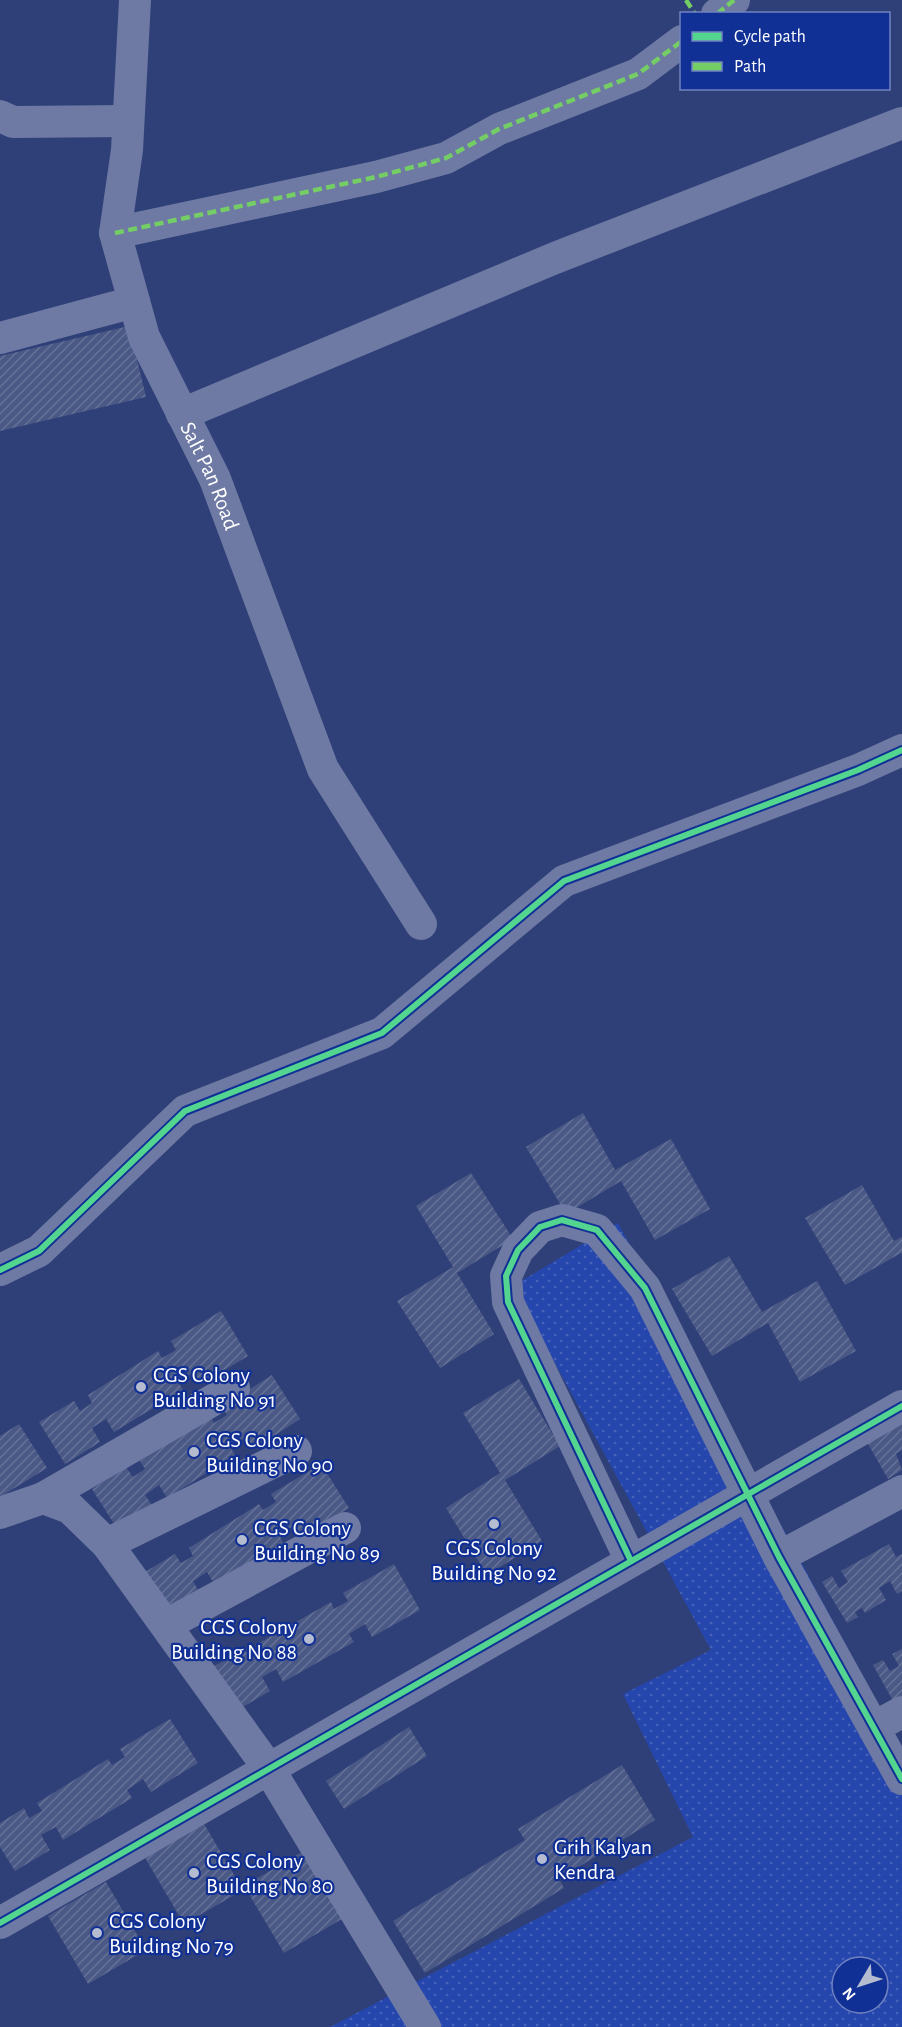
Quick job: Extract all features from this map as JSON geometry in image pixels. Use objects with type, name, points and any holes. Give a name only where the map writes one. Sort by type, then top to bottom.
[{"type":"street","name":"Salt Pan Road","points":[[135,0],[127,150],[115,233],[144,337],[214,479],[323,769],[421,924]]},
{"type":"street","points":[[719,12],[734,0]]},
{"type":"street","points":[[115,233],[376,177],[446,158],[499,129],[638,74],[680,42]]},
{"type":"street","points":[[0,116],[13,122],[128,121]]},
{"type":"street","points":[[182,414],[555,258],[902,123]]},
{"type":"street","points":[[0,338],[134,302]]},
{"type":"street","points":[[0,1270],[39,1251],[185,1111],[382,1033],[564,881],[858,770],[902,750]]},
{"type":"street","points":[[631,1561],[508,1302],[506,1276],[518,1250],[540,1227],[562,1220],[597,1230],[645,1288],[779,1557],[902,1779]]},
{"type":"street","points":[[0,1513],[43,1498],[234,1388]]},
{"type":"street","points":[[0,1923],[902,1406]]},
{"type":"street","points":[[107,1544],[296,1451]]},
{"type":"street","points":[[779,1557],[902,1491]]},
{"type":"street","points":[[43,1498],[70,1508],[107,1544],[270,1769],[425,2027]]},
{"type":"street","points":[[166,1625],[345,1528]]},
{"type":"street","points":[[873,1727],[902,1712]]},
{"type":"shaded area","points":[[618,1223],[902,1749],[902,2027],[330,2027],[693,1837],[623,1694],[711,1650],[513,1286]]},
{"type":"building","points":[[129,326],[146,397],[0,431],[0,356]]},
{"type":"building","points":[[583,1113],[615,1170],[671,1139],[710,1209],[655,1240],[621,1181],[566,1214],[526,1147]]},
{"type":"building","points":[[471,1173],[513,1239],[457,1273],[494,1334],[440,1368],[397,1301],[453,1267],[416,1206]]},
{"type":"building","points":[[862,1185],[894,1241],[902,1237],[902,1255],[901,1253],[845,1285],[805,1218]]},
{"type":"building","points":[[729,1256],[762,1312],[817,1281],[856,1351],[800,1382],[768,1323],[712,1356],[672,1289]]},
{"type":"building","name":"CGS Colony Building No 91","points":[[221,1311],[248,1356],[201,1384],[194,1372],[178,1382],[183,1390],[114,1432],[106,1419],[92,1428],[100,1442],[65,1464],[39,1422],[74,1401],[80,1411],[92,1403],[88,1395],[158,1351],[162,1358],[176,1350],[171,1341]]},
{"type":"building","name":"CGS Colony Building No 90","points":[[272,1375],[300,1419],[254,1449],[246,1437],[230,1447],[235,1455],[167,1498],[159,1485],[145,1495],[154,1508],[118,1530],[92,1489],[126,1467],[133,1477],[145,1469],[140,1461],[211,1417],[214,1423],[227,1415],[222,1407]]},
{"type":"building","points":[[519,1379],[560,1446],[505,1480],[542,1541],[487,1575],[446,1508],[500,1473],[463,1413]]},
{"type":"building","points":[[902,1413],[902,1450],[896,1454],[902,1470],[888,1479],[863,1435]]},
{"type":"building","points":[[19,1424],[47,1468],[0,1497],[0,1436]]},
{"type":"building","name":"CGS Colony Building No 89","points":[[321,1464],[349,1508],[302,1537],[295,1525],[279,1534],[283,1543],[215,1585],[207,1572],[193,1581],[201,1595],[166,1617],[140,1575],[175,1554],[181,1563],[193,1556],[189,1548],[259,1504],[263,1510],[276,1502],[271,1494]]},
{"type":"building","points":[[889,1544],[896,1557],[902,1554],[902,1591],[897,1594],[890,1581],[879,1588],[886,1600],[865,1613],[862,1608],[855,1612],[858,1617],[847,1623],[822,1582],[832,1576],[839,1588],[848,1582],[841,1571]]},
{"type":"building","name":"CGS Colony Building No 88","points":[[394,1564],[420,1610],[372,1637],[365,1624],[349,1634],[354,1642],[283,1682],[276,1669],[262,1677],[270,1691],[234,1712],[209,1669],[245,1649],[250,1659],[263,1651],[259,1643],[331,1602],[334,1609],[348,1601],[343,1593]]},
{"type":"building","points":[[902,1649],[902,1705],[897,1708],[873,1665],[883,1660],[890,1671],[899,1666],[892,1654]]},
{"type":"building","points":[[170,1719],[198,1763],[151,1792],[143,1779],[127,1790],[132,1798],[63,1840],[56,1827],[41,1835],[50,1850],[15,1871],[0,1847],[0,1823],[24,1808],[29,1818],[42,1811],[37,1803],[108,1759],[112,1765],[125,1757],[120,1749]]},
{"type":"building","points":[[409,1727],[427,1756],[344,1809],[326,1781]]},
{"type":"building","name":"Grih Kalyan Kendra","points":[[622,1765],[655,1820],[559,1879],[564,1888],[425,1973],[393,1921],[525,1840],[518,1829]]},
{"type":"building","name":"CGS Colony Building No 80","points":[[203,1822],[243,1890],[184,1924],[144,1856]]},
{"type":"building","points":[[302,1852],[342,1919],[284,1953],[244,1886]]},
{"type":"building","name":"CGS Colony Building No 79","points":[[106,1882],[146,1950],[88,1984],[48,1916]]},
{"type":"marked path","points":[[686,0],[694,12]]},
{"type":"marked path","points":[[719,12],[734,0]]},
{"type":"marked path","points":[[115,233],[376,177],[446,158],[499,129],[638,74],[680,42]]},
{"type":"cycle path","points":[[0,1270],[39,1251],[185,1111],[382,1033],[564,881],[858,770],[902,750]]},
{"type":"cycle path","points":[[631,1561],[508,1302],[506,1276],[518,1250],[540,1227],[562,1220],[597,1230],[645,1288],[779,1557],[902,1779]]},
{"type":"cycle path","points":[[0,1923],[902,1406]]},
{"type":"place","name":"CGS Colony Building No 91","points":[[141,1387]]},
{"type":"place","name":"CGS Colony Building No 90","points":[[194,1452]]},
{"type":"place","name":"CGS Colony Building No 92","points":[[494,1524]]},
{"type":"place","name":"CGS Colony Building No 89","points":[[242,1540]]},
{"type":"place","name":"CGS Colony Building No 88","points":[[309,1639]]},
{"type":"place","name":"Grih Kalyan Kendra","points":[[542,1859]]},
{"type":"place","name":"CGS Colony Building No 80","points":[[194,1873]]},
{"type":"place","name":"CGS Colony Building No 79","points":[[97,1933]]}]
